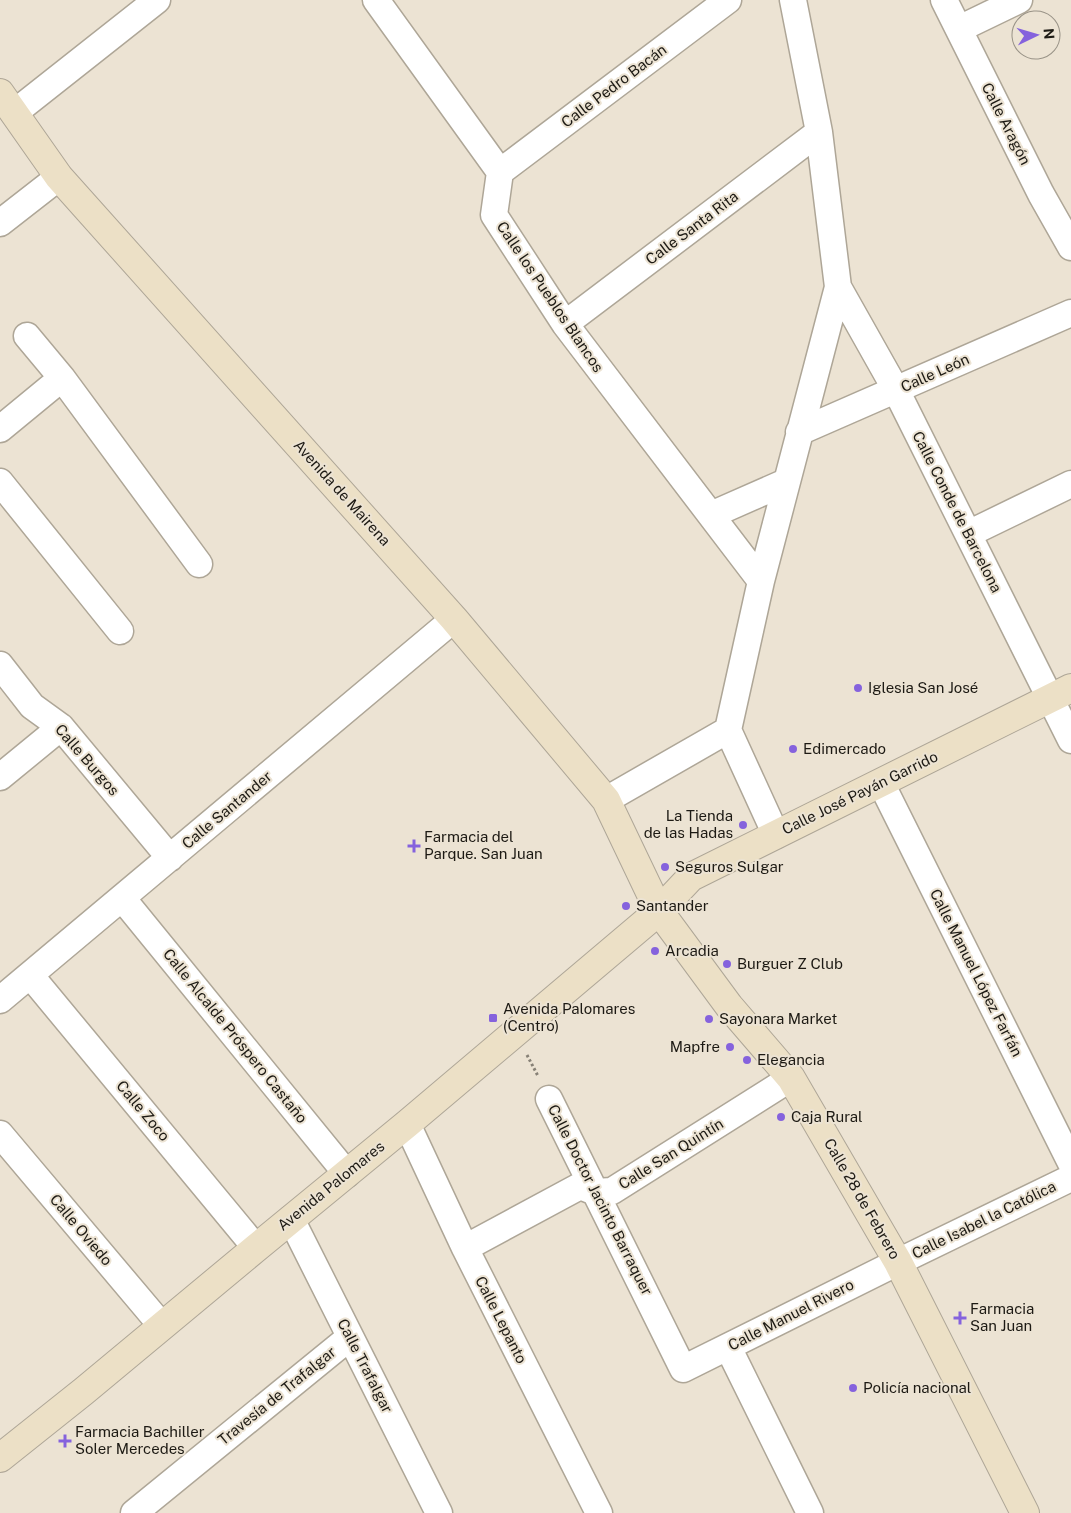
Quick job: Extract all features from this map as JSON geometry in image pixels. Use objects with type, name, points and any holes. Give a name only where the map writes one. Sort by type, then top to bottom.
[{"type":"street","points":[[7,103],[157,0]]},
{"type":"street","points":[[376,0],[500,172]]},
{"type":"street","name":"Calle Pedro Bacán","points":[[500,172],[728,0]]},
{"type":"street","points":[[776,835],[728,730],[761,581],[838,287],[819,132],[793,0]]},
{"type":"street","name":"Calle Aragón","points":[[944,0],[1041,194],[1071,247]]},
{"type":"street","points":[[959,29],[1019,0]]},
{"type":"street","name":"Avenida de Mairena","points":[[7,103],[59,177],[454,619],[606,800],[659,911]]},
{"type":"street","name":"Calle Santa Rita","points":[[565,324],[819,132]]},
{"type":"street","name":"Calle los Pueblos Blancos","points":[[500,172],[494,215],[565,324],[761,581]]},
{"type":"street","points":[[0,223],[59,177]]},
{"type":"street","name":"Calle Conde de Barcelona","points":[[838,287],[896,390],[968,534],[1061,694],[1071,740]]},
{"type":"street","name":"Calle León","points":[[799,432],[1071,313]]},
{"type":"street","points":[[27,336],[62,378],[199,564]]},
{"type":"street","points":[[0,429],[62,378]]},
{"type":"street","points":[[0,482],[120,631]]},
{"type":"street","points":[[711,515],[786,482]]},
{"type":"street","points":[[968,534],[1071,484]]},
{"type":"street","name":"Calle Santander","points":[[0,1000],[454,619]]},
{"type":"street","name":"Calle Burgos","points":[[0,665],[32,706],[61,727],[170,858]]},
{"type":"street","name":"Calle José Payán Garrido","points":[[659,911],[691,877],[1061,694]]},
{"type":"street","points":[[0,777],[61,727]]},
{"type":"street","points":[[606,800],[728,730]]},
{"type":"street","name":"Calle Manuel López Farfán","points":[[881,783],[1071,1163]]},
{"type":"street","name":"Calle Alcalde Próspero Castaño","points":[[122,898],[347,1174]]},
{"type":"street","name":"Avenida Palomares","points":[[0,1458],[347,1174],[659,911]]},
{"type":"street","name":"Calle 28 de Febrero","points":[[659,911],[729,1006],[791,1078],[898,1262],[1025,1513]]},
{"type":"street","name":"Calle Zoco","points":[[30,975],[256,1248]]},
{"type":"street","name":"Calle San Quintín","points":[[465,1248],[580,1186],[595,1192],[612,1191],[791,1078]]},
{"type":"street","name":"Calle Doctor Jacinto Barraquer","points":[[549,1099],[683,1368]]},
{"type":"street","name":"Calle Lepanto","points":[[407,1124],[465,1248],[599,1513]]},
{"type":"street","name":"Calle Oviedo","points":[[0,1134],[162,1326]]},
{"type":"street","name":"Calle Isabel la Católica","points":[[898,1262],[1071,1178]]},
{"type":"street","name":"Calle Trafalgar","points":[[291,1219],[438,1513]]},
{"type":"street","name":"Calle Manuel Rivero","points":[[683,1368],[898,1262]]},
{"type":"street","name":"Travesía de Trafalgar","points":[[134,1513],[350,1337]]},
{"type":"street","points":[[728,1347],[810,1513]]},
{"type":"path","name":"Calle Doctor Jacinto Barraquer","points":[[516,1032],[549,1099]]},
{"type":"place","name":"Iglesia San José","points":[[858,688]]},
{"type":"place","name":"Edimercado","points":[[793,749]]},
{"type":"place","name":"La Tienda de las Hadas","points":[[743,825]]},
{"type":"place","name":"Farmacia del Parque. San Juan","points":[[414,846]]},
{"type":"place","name":"Seguros Sulgar","points":[[665,867]]},
{"type":"place","name":"Santander","points":[[626,906]]},
{"type":"place","name":"Arcadia","points":[[655,951]]},
{"type":"place","name":"Burguer Z Club","points":[[727,964]]},
{"type":"place","name":"Avenida Palomares (Centro)","points":[[493,1018]]},
{"type":"place","name":"Sayonara Market","points":[[709,1019]]},
{"type":"place","name":"Mapfre","points":[[730,1047]]},
{"type":"place","name":"Elegancia","points":[[747,1060]]},
{"type":"place","name":"Caja Rural","points":[[781,1117]]},
{"type":"place","name":"Farmacia San Juan","points":[[960,1318]]},
{"type":"place","name":"Policía nacional","points":[[853,1388]]},
{"type":"place","name":"Farmacia Bachiller Soler Mercedes","points":[[65,1441]]}]
